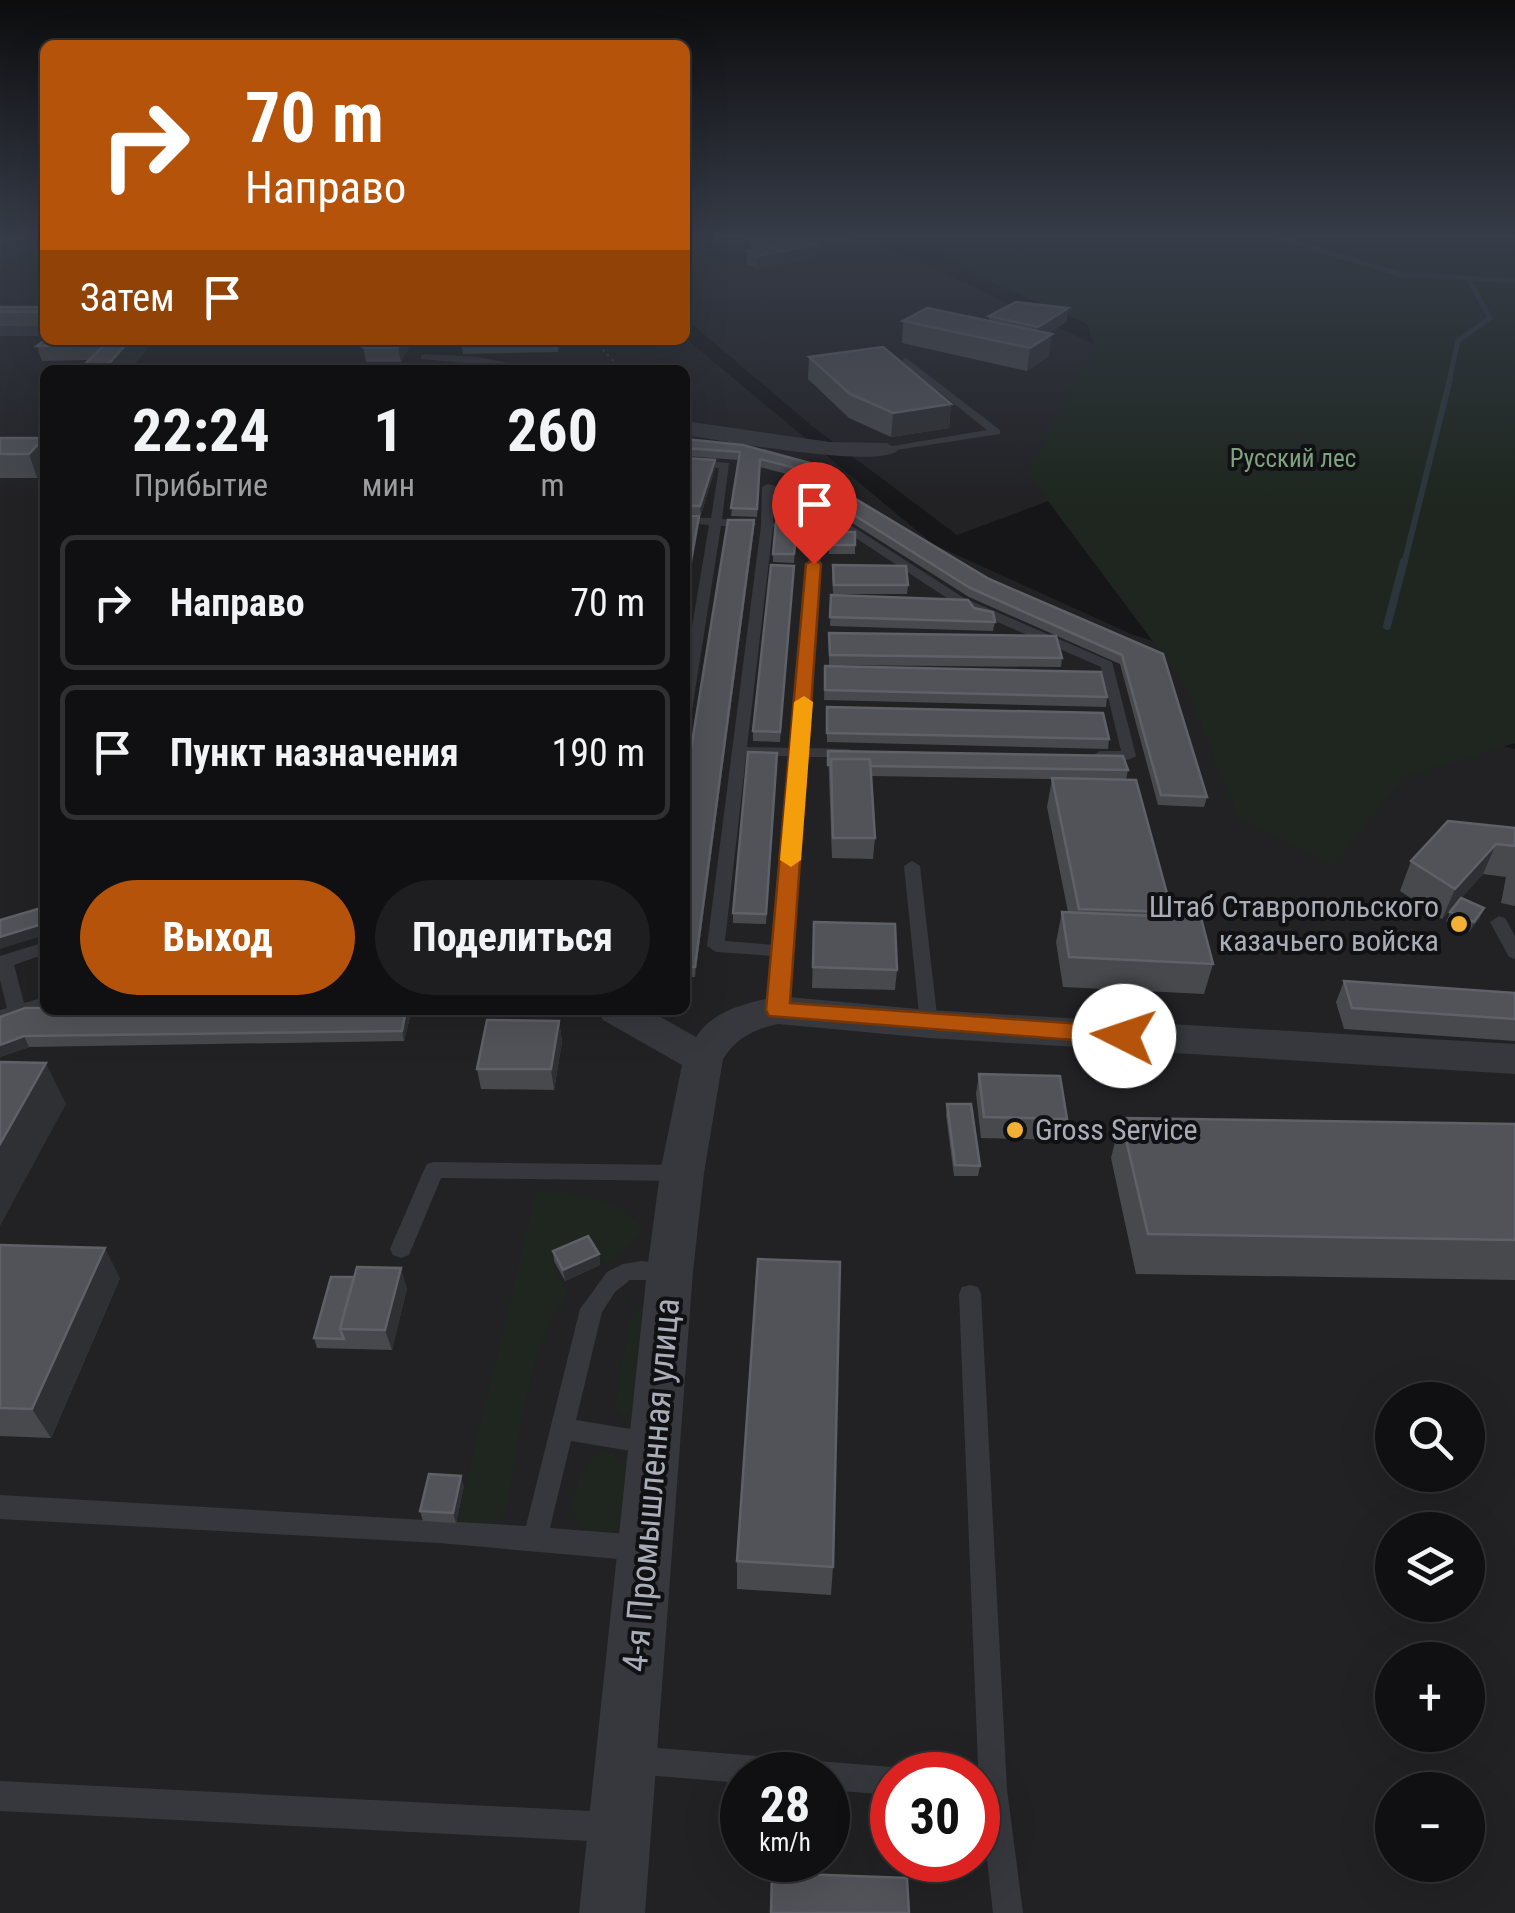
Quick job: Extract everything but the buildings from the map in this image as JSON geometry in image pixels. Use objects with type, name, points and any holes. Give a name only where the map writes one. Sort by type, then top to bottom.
[{"type":"street","points":[[0,330],[40,330]]},
{"type":"street","points":[[690,429],[830,449],[887,450]]},
{"type":"street","points":[[626,1015],[703,1059],[716,1036],[744,1018],[778,1010],[929,1024],[1515,1059]]},
{"type":"street","name":"4-я Промышленная улица","points":[[612,1913],[670,1271],[682,1173],[703,1059]]},
{"type":"lane","points":[[424,358],[508,365]]},
{"type":"lane","points":[[887,450],[996,432],[906,361]]},
{"type":"lane","points":[[690,462],[726,464],[690,681]]},
{"type":"lane","points":[[784,950],[716,946],[768,525],[768,487],[798,495],[960,601],[1107,665],[1129,756],[1090,755]]},
{"type":"lane","points":[[690,520],[817,528],[837,521]]},
{"type":"lane","points":[[778,1010],[817,528]]},
{"type":"lane","points":[[797,569],[832,565]]},
{"type":"lane","points":[[870,566],[907,566]]},
{"type":"lane","points":[[762,568],[780,568]]},
{"type":"lane","points":[[812,598],[830,598]]},
{"type":"lane","points":[[923,600],[960,601]]},
{"type":"lane","points":[[809,633],[828,633]]},
{"type":"lane","points":[[1006,637],[1046,638]]},
{"type":"lane","points":[[806,668],[825,669]]},
{"type":"lane","points":[[1090,674],[1109,674]]},
{"type":"lane","points":[[803,708],[823,708]]},
{"type":"lane","points":[[1100,715],[1119,716]]},
{"type":"lane","points":[[740,752],[858,753]]},
{"type":"lane","points":[[912,866],[929,1024]]},
{"type":"lane","points":[[1499,922],[1515,953]]},
{"type":"lane","points":[[40,950],[2,962],[8,1015],[40,1005]]},
{"type":"lane","points":[[402,1249],[434,1170],[682,1173]]},
{"type":"lane","points":[[534,1538],[592,1309],[613,1276],[633,1268],[670,1271]]},
{"type":"lane","points":[[970,1294],[984,1752]]},
{"type":"lane","points":[[561,1428],[653,1443]]},
{"type":"lane","points":[[0,1507],[534,1538],[642,1548]]},
{"type":"lane","points":[[627,1759],[720,1767]]},
{"type":"lane","points":[[0,1796],[620,1828]]},
{"type":"lane","points":[[1000,1870],[1008,1913]]},
{"type":"path","points":[[599,345],[617,365]]},
{"type":"shaded area","points":[[0,324],[40,324],[40,345],[690,342],[933,544],[1131,634],[1420,726],[1515,749],[1515,1913],[0,1913]]},
{"type":"shaded area","points":[[692,324],[1052,324],[1259,423],[957,535],[812,426]]},
{"type":"green space","name":"Русский лес","points":[[1087,324],[1515,324],[1515,743],[1405,777],[1333,866],[1239,819],[1184,683],[1027,473],[1095,347]]},
{"type":"green space","points":[[546,1190],[613,1204],[643,1231],[623,1253],[605,1264],[590,1244],[551,1260],[568,1293],[542,1341],[533,1369],[506,1510],[496,1525],[457,1522],[536,1192]]},
{"type":"green space","points":[[644,1308],[635,1417],[625,1418],[615,1409],[630,1316]]},
{"type":"green space","points":[[605,1451],[628,1462],[626,1521],[608,1535],[581,1528],[573,1506],[583,1472],[589,1462]]},
{"type":"waterway","points":[[1449,381],[1458,341],[1481,324]]},
{"type":"waterway","points":[[1404,564],[1450,379]]},
{"type":"waterway","points":[[1387,626],[1404,561]]},
{"type":"slow traffic","points":[[791,860],[804,702]]},
{"type":"place","name":"Штаб Ставропольского казачьего войска","points":[[1459,924]]},
{"type":"place","name":"Gross Service","points":[[1015,1130]]},
{"type":"route","points":[[814,564],[778,1010],[1124,1036]]}]
